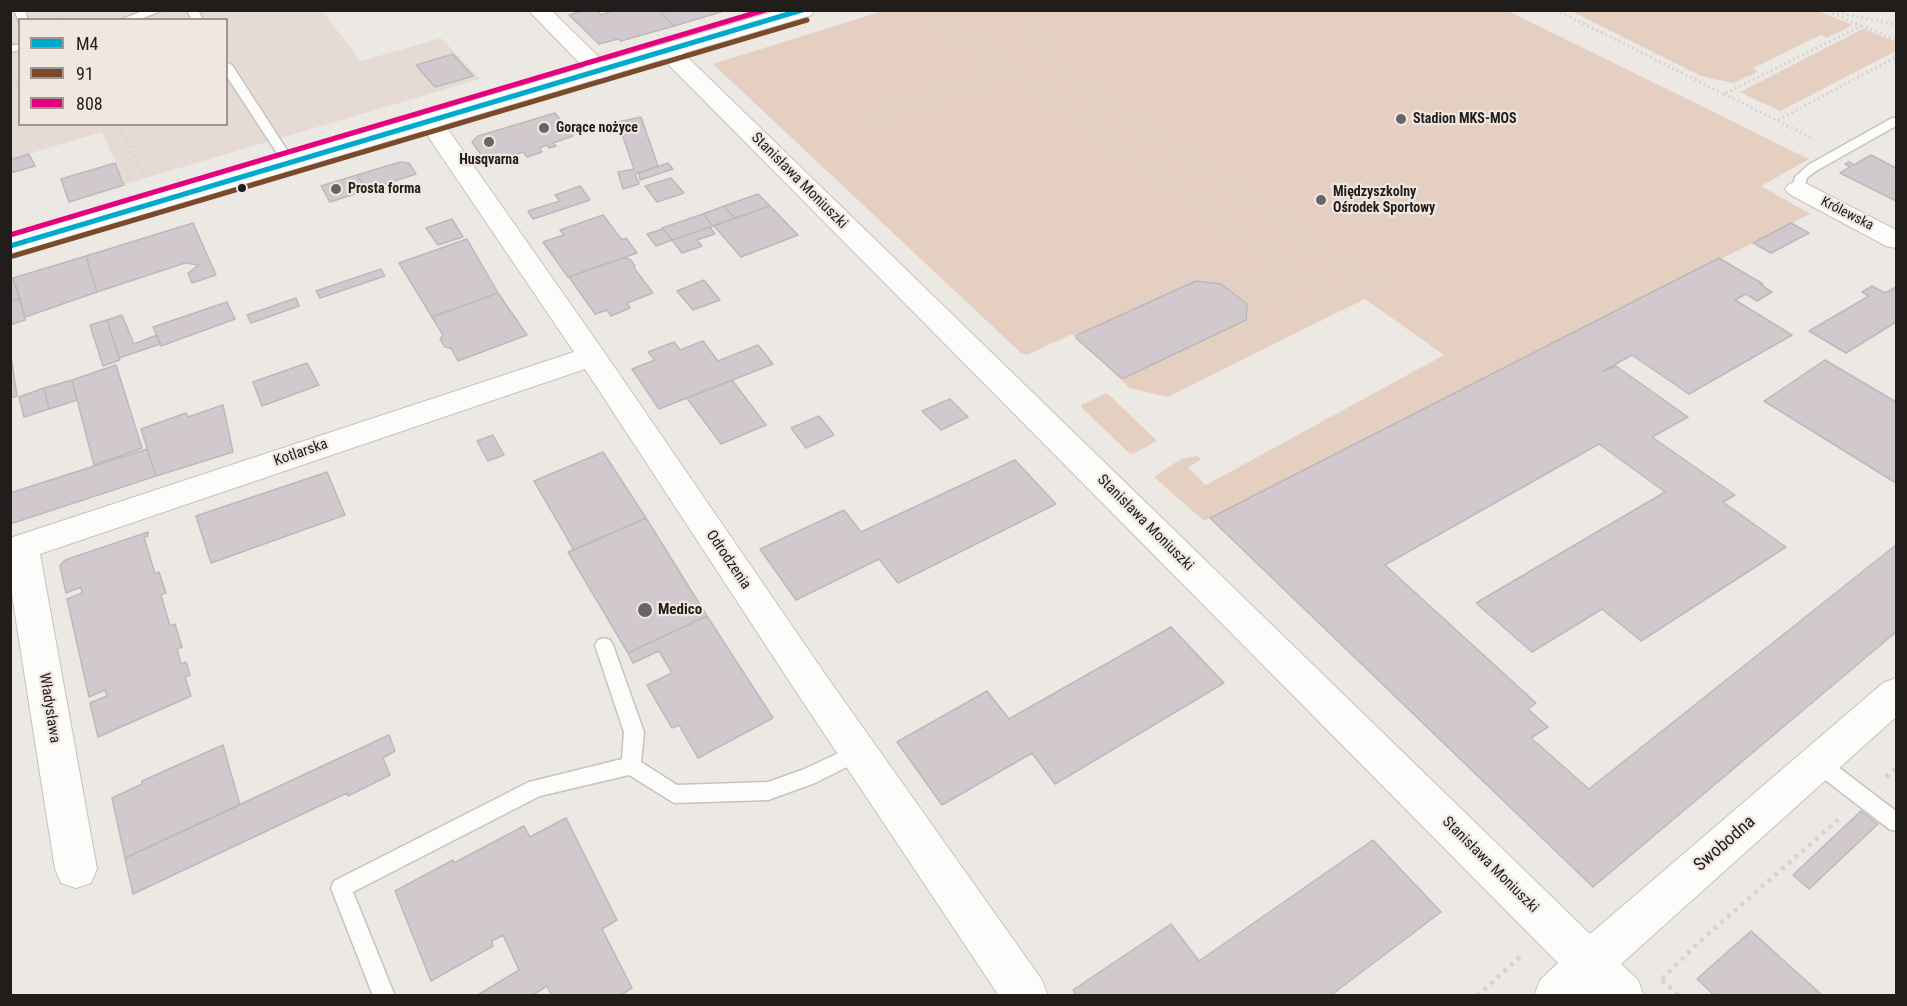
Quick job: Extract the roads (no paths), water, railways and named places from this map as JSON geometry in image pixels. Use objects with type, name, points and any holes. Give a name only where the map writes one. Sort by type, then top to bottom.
[{"type":"street","points":[[538,10],[601,72]]},
{"type":"street","points":[[10,246],[431,123],[804,10]]},
{"type":"street","name":"Stanisława Moniuszki","points":[[668,51],[1622,996]]},
{"type":"street","name":"Odrodzenia","points":[[431,123],[592,356],[858,752],[1026,996]]},
{"type":"street","name":"Królewska","points":[[1798,189],[1896,240]]},
{"type":"street","name":"Kotlarska","points":[[16,549],[592,356]]},
{"type":"street","name":"Władysława","points":[[16,549],[76,869]]},
{"type":"street","name":"Swobodna","points":[[1556,996],[1589,963],[1896,694]]},
{"type":"lane","points":[[132,18],[159,10]]},
{"type":"lane","points":[[228,68],[290,164]]},
{"type":"lane","points":[[1798,189],[1801,177],[1812,168],[1896,121]]},
{"type":"lane","points":[[604,645],[634,732],[631,766]]},
{"type":"lane","points":[[384,996],[341,888],[536,788],[631,766],[674,794],[768,791],[808,777],[858,752]]},
{"type":"lane","points":[[1818,764],[1896,822]]},
{"type":"place","name":"Stadion MKS-MOS","points":[[1401,119]]},
{"type":"place","name":"Gorące nożyce","points":[[544,128]]},
{"type":"place","name":"Husqvarna","points":[[489,142]]},
{"type":"place","name":"Prosta forma","points":[[336,189]]},
{"type":"place","name":"Międzyszkolny Ośrodek Sportowy","points":[[1321,200]]},
{"type":"place","name":"Medico","points":[[645,610]]}]
